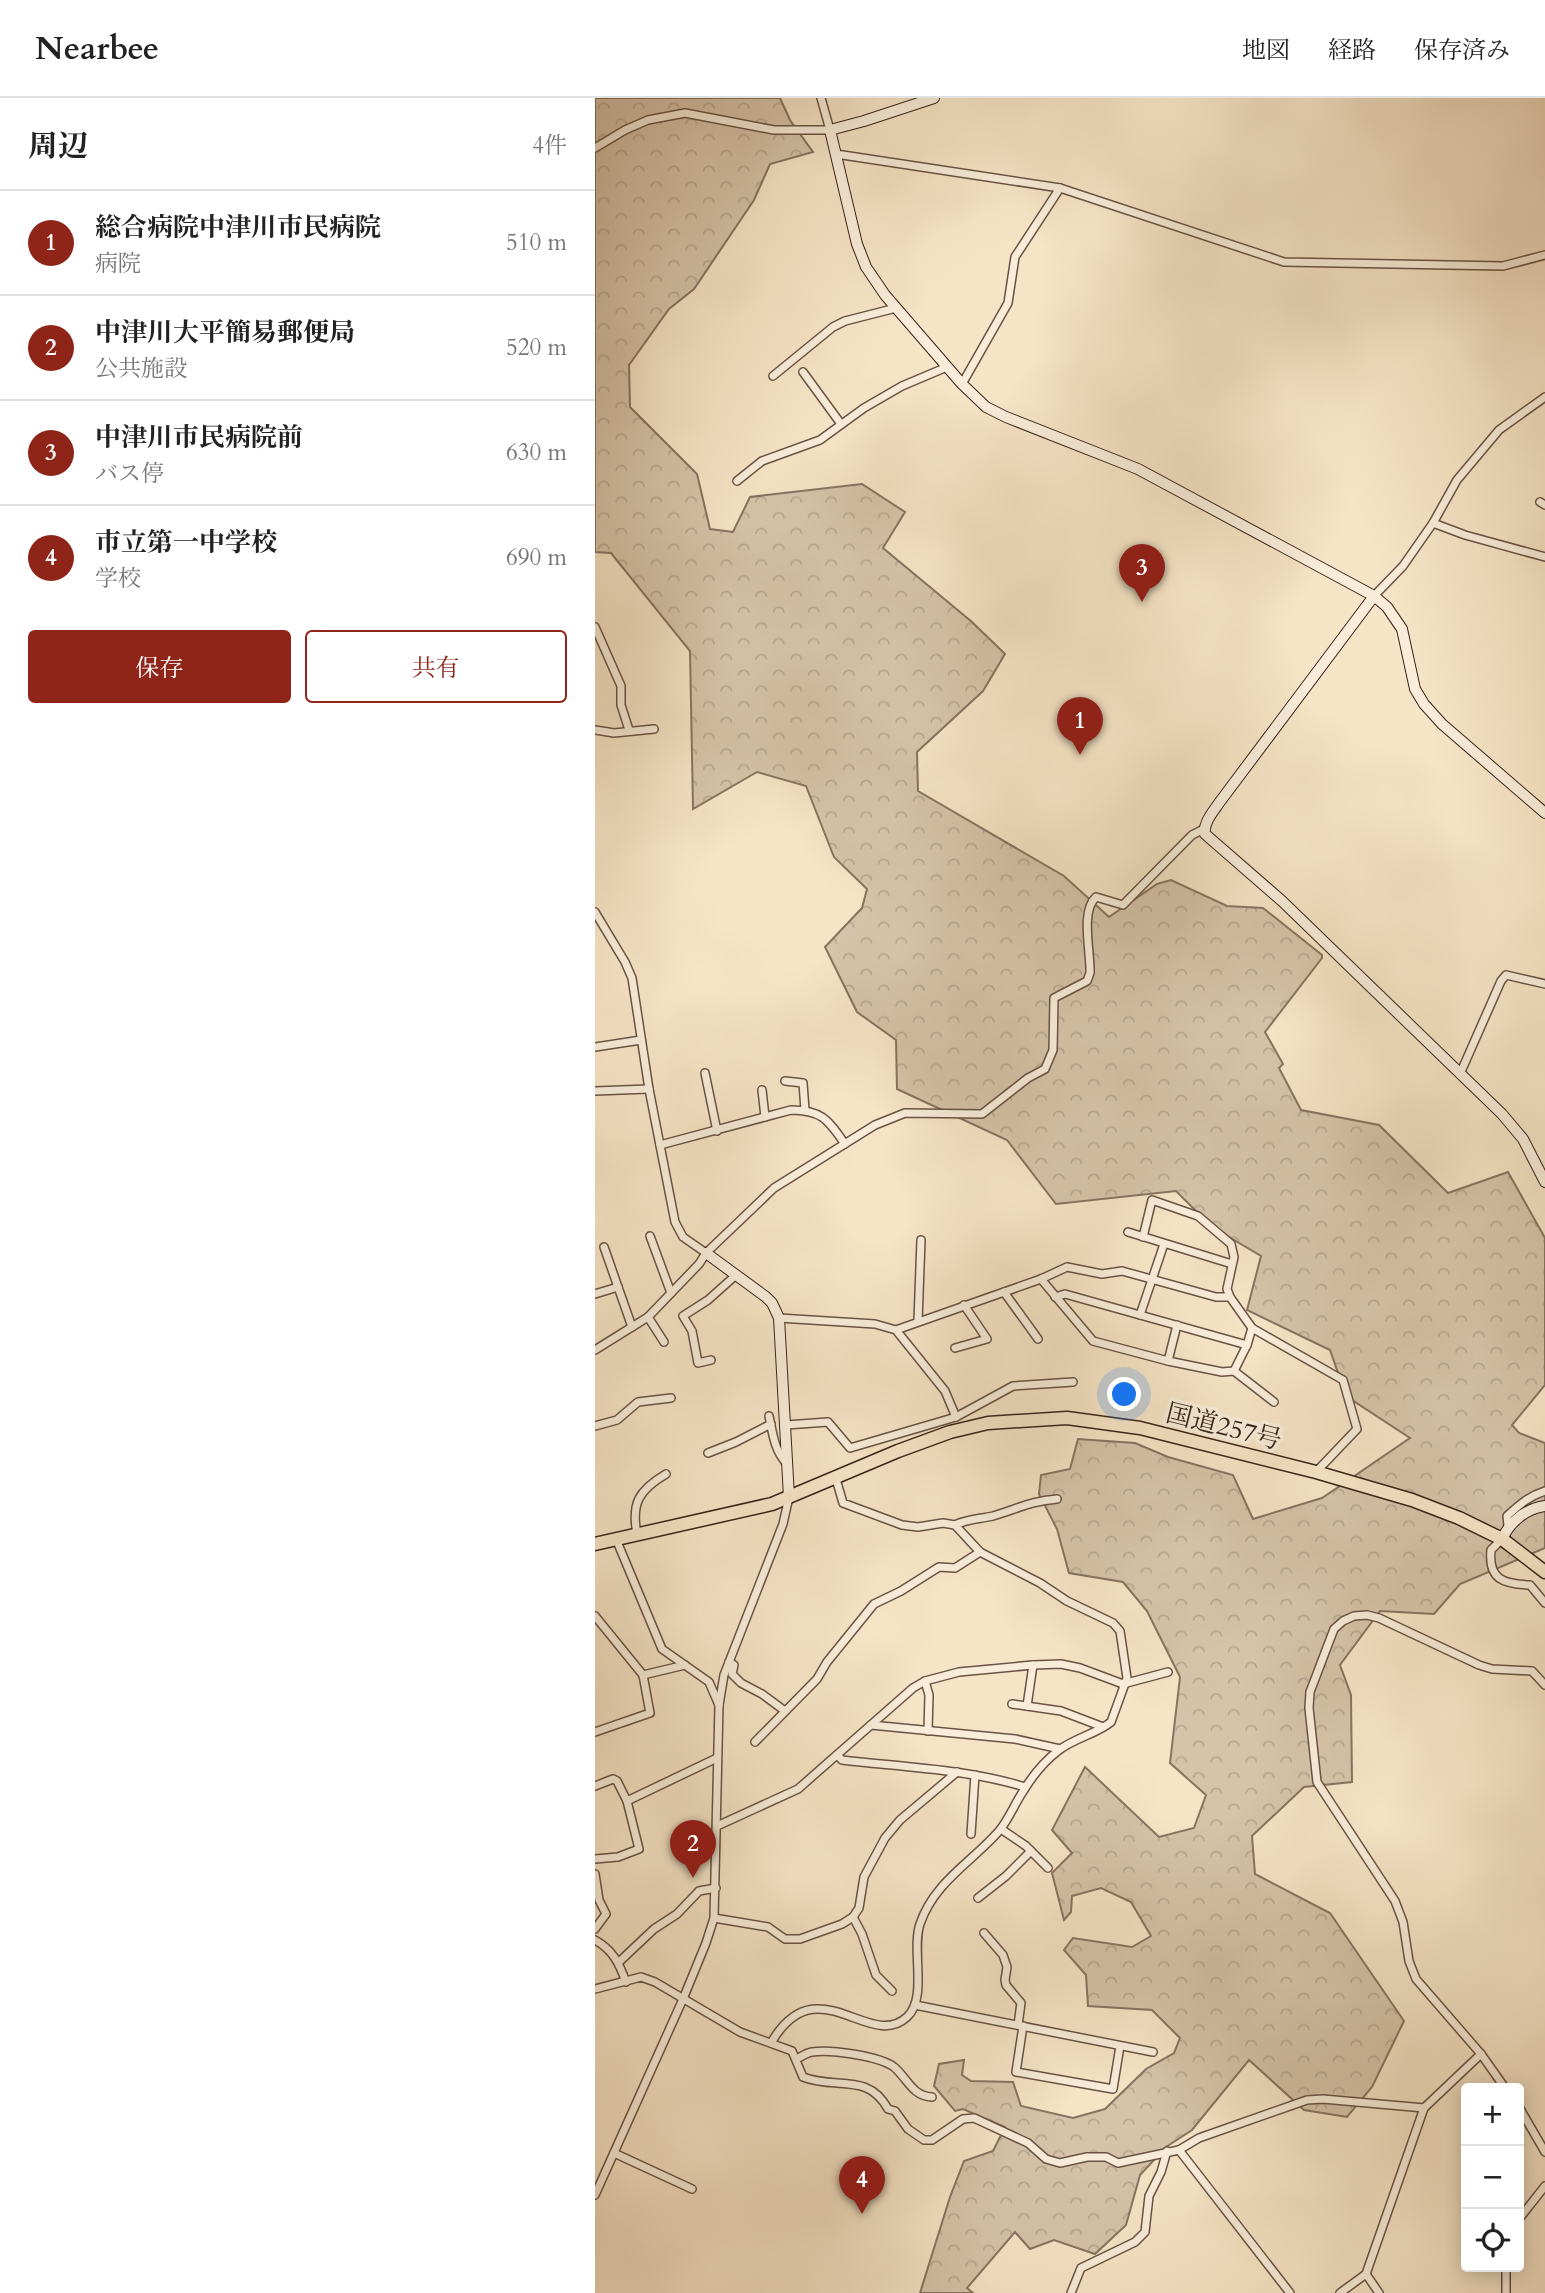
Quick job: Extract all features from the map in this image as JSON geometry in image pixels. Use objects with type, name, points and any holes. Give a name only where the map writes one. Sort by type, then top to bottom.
[{"type":"highway","name":"国道257号","points":[[595,1544],[772,1504],[950,1432],[998,1422],[1067,1418],[1140,1428],[1316,1472],[1412,1500],[1459,1518],[1502,1539],[1545,1572]]},
{"type":"street","points":[[821,98],[862,256],[875,282],[962,384],[986,407],[1138,469],[1374,596],[1387,607],[1402,629],[1415,689],[1424,704],[1442,724],[1545,813]]},
{"type":"street","points":[[595,148],[648,120],[685,113],[773,130],[830,130],[935,98]]},
{"type":"street","points":[[836,154],[1061,188],[1285,262],[1503,266],[1545,255]]},
{"type":"street","points":[[962,384],[1008,303],[1015,257],[1061,188]]},
{"type":"street","points":[[773,376],[833,327],[845,321],[896,308]]},
{"type":"street","points":[[737,481],[762,461],[820,440],[864,408],[902,386],[947,367]]},
{"type":"street","points":[[803,372],[841,424]]},
{"type":"street","points":[[595,1350],[648,1317],[706,1254],[774,1188],[875,1125],[905,1113],[982,1114],[1028,1078],[1045,1069],[1053,1050],[1054,998],[1087,981],[1090,973],[1087,915],[1091,902],[1096,897],[1123,905],[1192,835],[1204,829],[1219,803],[1374,596],[1403,566],[1433,523],[1457,480],[1499,430],[1545,397]]},
{"type":"street","points":[[1433,523],[1465,535],[1545,557]]},
{"type":"street","points":[[595,627],[621,686],[621,705],[629,730]]},
{"type":"street","points":[[595,730],[614,733],[654,729]]},
{"type":"street","points":[[1204,829],[1209,838],[1282,901],[1514,1128],[1531,1152],[1545,1182]]},
{"type":"street","points":[[595,912],[632,978],[649,1089],[679,1232],[772,1303],[779,1318],[789,1497],[783,1524],[724,1675],[719,1705],[714,1918],[683,1999],[595,2195]]},
{"type":"street","points":[[1459,1074],[1506,975],[1545,984]]},
{"type":"street","points":[[595,1047],[642,1040]]},
{"type":"street","points":[[705,1073],[717,1131]]},
{"type":"street","points":[[785,1081],[803,1083],[805,1110]]},
{"type":"street","points":[[595,1091],[649,1089]]},
{"type":"street","points":[[762,1090],[765,1117]]},
{"type":"street","points":[[660,1145],[791,1110],[805,1110],[821,1115],[845,1144]]},
{"type":"street","points":[[1143,1237],[1152,1200],[1198,1216],[1231,1244],[1234,1256],[1227,1289],[1252,1328],[1343,1380],[1357,1429],[1316,1472]]},
{"type":"street","points":[[1128,1232],[1232,1264]]},
{"type":"street","points":[[650,1236],[671,1293]]},
{"type":"street","points":[[918,1321],[921,1240]]},
{"type":"street","points":[[1140,1314],[1164,1244]]},
{"type":"street","points":[[604,1247],[632,1327]]},
{"type":"street","points":[[896,1330],[1041,1279],[1067,1267],[1102,1274],[1122,1270],[1216,1297],[1230,1297]]},
{"type":"street","points":[[711,1360],[698,1363],[692,1331],[683,1316],[708,1300],[736,1275]]},
{"type":"street","points":[[1041,1279],[1093,1341],[1168,1361],[1222,1372],[1234,1371],[1274,1402]]},
{"type":"street","points":[[595,1294],[618,1287]]},
{"type":"street","points":[[1004,1292],[1038,1339]]},
{"type":"street","points":[[1055,1297],[1065,1294],[1247,1345]]},
{"type":"street","points":[[955,1348],[987,1339],[964,1306]]},
{"type":"street","points":[[648,1317],[664,1342]]},
{"type":"street","points":[[779,1318],[875,1324],[896,1330],[945,1391],[956,1417]]},
{"type":"street","points":[[1168,1361],[1177,1325]]},
{"type":"street","points":[[1234,1371],[1252,1328]]},
{"type":"street","points":[[786,1425],[828,1422],[850,1448],[956,1417],[1013,1386],[1073,1382]]},
{"type":"street","points":[[595,1426],[617,1420],[638,1402],[671,1398]]},
{"type":"street","points":[[708,1452],[736,1442],[770,1420],[775,1444],[788,1465]]},
{"type":"street","points":[[637,1534],[635,1507],[647,1485],[666,1474]]},
{"type":"street","points":[[836,1479],[843,1503],[902,1525],[918,1527],[943,1523],[955,1525],[1030,1502],[1057,1499]]},
{"type":"street","points":[[1545,1491],[1521,1503],[1507,1516],[1508,1525],[1502,1539],[1491,1550],[1491,1567],[1496,1576],[1518,1584],[1530,1585],[1545,1603]]},
{"type":"street","points":[[1508,1525],[1535,1508],[1545,1506]]},
{"type":"street","points":[[771,2043],[787,2024],[806,2010],[823,2008],[878,2025],[895,2025],[908,2016],[915,2005],[918,1985],[916,1944],[920,1924],[949,1877],[1001,1829],[1025,1787],[1060,1749],[1111,1722],[1122,1693],[1127,1678],[1119,1632],[1113,1623],[1067,1601],[1040,1583],[981,1552],[955,1525]]},
{"type":"street","points":[[616,1539],[662,1648],[709,1682],[719,1705]]},
{"type":"street","points":[[755,1742],[817,1679],[827,1662],[874,1604],[939,1567],[955,1568],[981,1552]]},
{"type":"street","points":[[1501,2083],[1481,2054],[1416,1979],[1409,1961],[1403,1922],[1395,1901],[1317,1782],[1309,1708],[1310,1692],[1334,1629],[1342,1621],[1367,1615],[1379,1618],[1479,1665],[1492,1669],[1532,1671],[1545,1685]]},
{"type":"street","points":[[595,1616],[643,1675],[650,1713],[595,1732]]},
{"type":"street","points":[[729,1662],[734,1665],[732,1674],[735,1679],[785,1711]]},
{"type":"street","points":[[717,1826],[798,1789],[913,1688],[925,1681],[958,1672],[1033,1665],[1061,1664],[1080,1668],[1123,1684],[1168,1672]]},
{"type":"street","points":[[643,1675],[685,1665]]},
{"type":"street","points":[[1027,1706],[1033,1665]]},
{"type":"street","points":[[925,1681],[929,1695],[928,1731]]},
{"type":"street","points":[[1011,1704],[1061,1711],[1104,1727]]},
{"type":"street","points":[[871,1725],[1015,1739],[1060,1749]]},
{"type":"street","points":[[837,1755],[842,1760],[957,1772],[1025,1787]]},
{"type":"street","points":[[627,1801],[717,1758]]},
{"type":"street","points":[[714,1918],[768,1927],[785,1940],[800,1939],[842,1924],[853,1917],[859,1908],[867,1871],[885,1838],[900,1821],[957,1772]]},
{"type":"street","points":[[971,1834],[975,1775]]},
{"type":"street","points":[[595,1786],[613,1779],[617,1781],[627,1801],[639,1849],[618,1857],[595,1859]]},
{"type":"street","points":[[1001,1829],[1048,1868]]},
{"type":"street","points":[[978,1898],[1031,1852]]},
{"type":"street","points":[[595,1874],[599,1900],[606,1914],[595,1929]]},
{"type":"street","points":[[619,1962],[654,1929],[677,1914],[699,1891],[716,1888]]},
{"type":"street","points":[[853,1917],[876,1975],[892,1991]]},
{"type":"street","points":[[984,1933],[1003,1955],[1007,1967],[1006,1986],[1021,2003],[1016,2072],[1113,2089],[1120,2046]]},
{"type":"street","points":[[595,1940],[607,1947],[619,1962],[626,1982]]},
{"type":"street","points":[[595,1989],[641,1977],[655,1982],[740,2032],[792,2051],[803,2077],[813,2081],[856,2084],[877,2093],[888,2109],[895,2111],[908,2129],[924,2140],[932,2140],[958,2121],[968,2118],[1028,2143],[1046,2159],[1060,2163],[1087,2157],[1105,2157],[1118,2163],[1179,2150],[1199,2138],[1307,2100],[1424,2108]]},
{"type":"street","points":[[915,2005],[1153,2052]]},
{"type":"street","points":[[797,2059],[819,2051],[869,2057],[886,2062],[917,2093],[932,2097]]},
{"type":"street","points":[[1340,2293],[1366,2274],[1424,2108],[1481,2054]]},
{"type":"street","points":[[1524,2116],[1545,2152]]},
{"type":"street","points":[[1179,2150],[1290,2293]]},
{"type":"street","points":[[1071,2293],[1081,2268],[1135,2242],[1145,2232],[1149,2196],[1161,2172],[1167,2151]]},
{"type":"street","points":[[614,2153],[692,2189]]},
{"type":"street","points":[[1524,2213],[1545,2186]]},
{"type":"street","points":[[1506,2272],[1506,2293]]},
{"type":"street","points":[[1366,2274],[1379,2293]]},
{"type":"green space","points":[[595,98],[780,98],[790,120],[813,152],[770,164],[754,200],[694,289],[669,309],[629,365],[630,407],[697,474],[710,529],[733,532],[750,497],[862,484],[905,512],[883,548],[972,622],[1005,654],[983,691],[917,752],[918,791],[1064,876],[1109,917],[1157,884],[1171,880],[1227,906],[1263,908],[1322,955],[1265,1032],[1283,1064],[1279,1068],[1301,1110],[1379,1125],[1448,1193],[1508,1172],[1545,1238],[1545,1385],[1512,1425],[1519,1433],[1545,1443],[1545,1548],[1460,1584],[1434,1614],[1380,1611],[1340,1665],[1351,1695],[1352,1782],[1304,1787],[1252,1836],[1255,1874],[1330,1913],[1404,2021],[1372,2087],[1347,2117],[1304,2110],[1249,2060],[1192,2130],[1166,2147],[1140,2175],[1126,2225],[1095,2254],[1054,2240],[1030,2249],[1015,2232],[967,2288],[973,2293],[920,2293],[964,2161],[993,2151],[1005,2127],[963,2109],[955,2111],[934,2086],[939,2064],[964,2060],[962,2075],[971,2081],[1013,2082],[1021,2106],[1073,2118],[1105,2109],[1146,2069],[1174,2053],[1180,2038],[1152,2010],[1088,2006],[1086,1975],[1064,1950],[1073,1938],[1132,1947],[1151,1936],[1131,1902],[1101,1888],[1072,1896],[1071,1912],[1064,1920],[1052,1873],[1072,1853],[1052,1830],[1085,1767],[1159,1837],[1194,1828],[1206,1795],[1170,1763],[1180,1677],[1147,1611],[1123,1582],[1069,1573],[1057,1529],[1039,1494],[1041,1475],[1070,1469],[1078,1439],[1135,1443],[1168,1457],[1233,1475],[1253,1519],[1322,1498],[1410,1438],[1346,1396],[1330,1350],[1247,1310],[1261,1256],[1212,1227],[1176,1191],[1056,1204],[1007,1140],[897,1089],[896,1040],[857,1012],[825,947],[862,908],[867,889],[834,857],[806,786],[757,772],[693,809],[690,651],[611,553],[595,552]]},
{"type":"place","name":"中津川市民病院前","points":[[1142,602]]},
{"type":"place","name":"総合病院中津川市民病院","points":[[1080,755]]},
{"type":"place","name":"中津川大平簡易郵便局","points":[[693,1878]]},
{"type":"place","name":"市立第一中学校","points":[[862,2214]]}]
